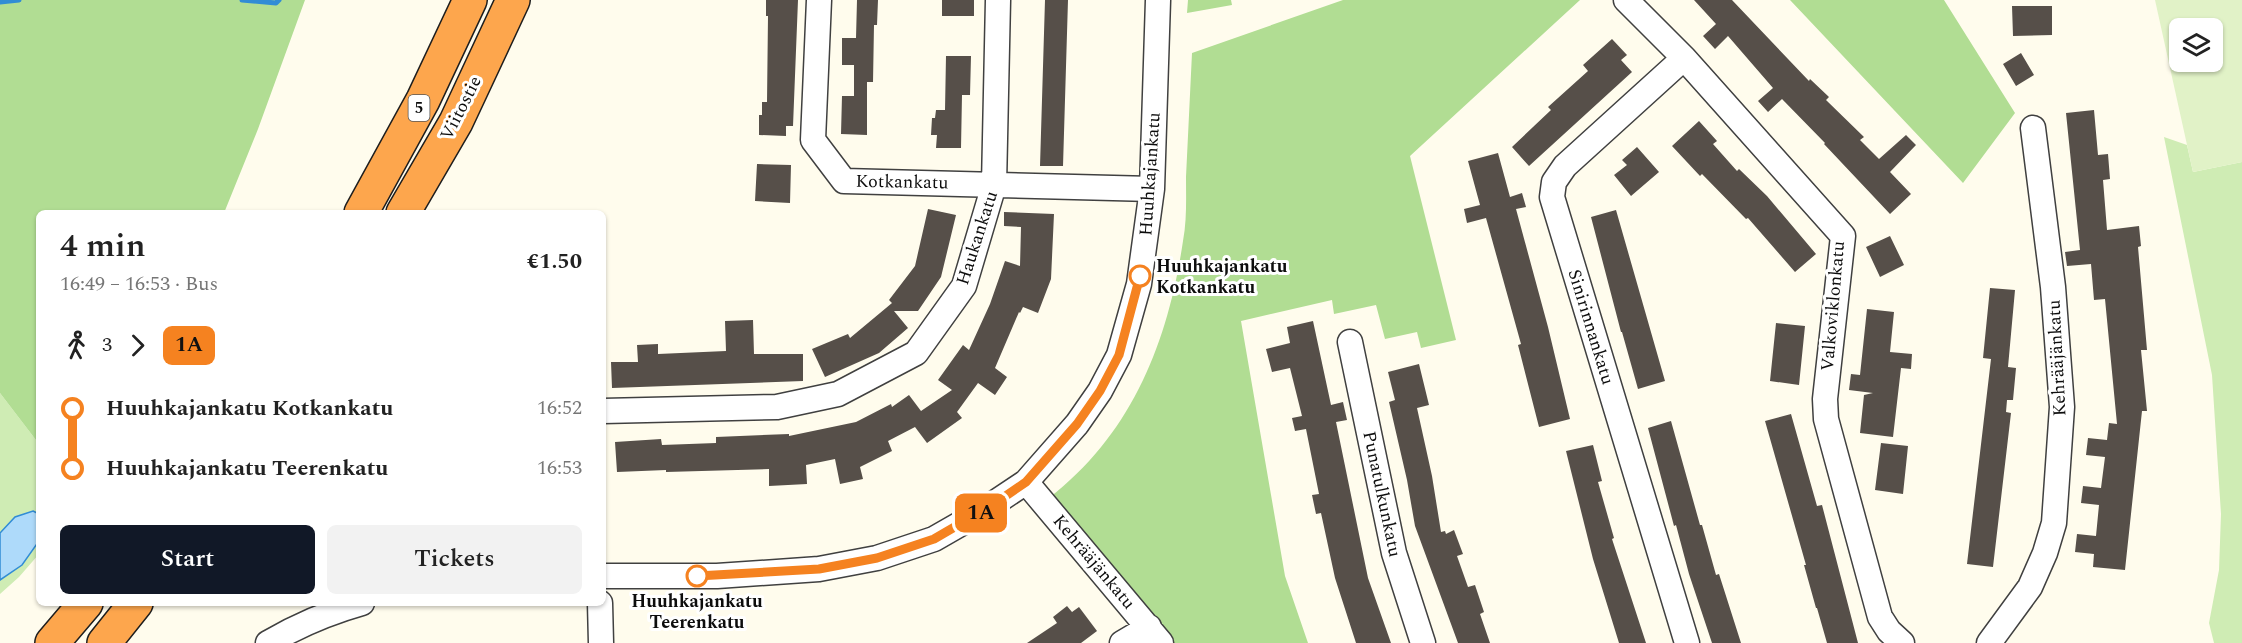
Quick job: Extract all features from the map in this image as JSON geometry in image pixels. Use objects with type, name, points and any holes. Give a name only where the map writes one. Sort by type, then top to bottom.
[{"type":"highway","name":"Viitostie","points":[[363,210],[423,100],[470,0]]},
{"type":"highway","name":"Viitostie","points":[[405,210],[456,122],[513,0]]},
{"type":"highway","points":[[52,643],[83,606]]},
{"type":"highway","points":[[104,643],[134,606]]},
{"type":"street","name":"Kotkankatu","points":[[819,0],[813,140],[844,181],[1152,189]]},
{"type":"street","name":"Haukankatu","points":[[606,411],[777,407],[838,394],[916,353],[964,286],[994,184],[998,0]]},
{"type":"street","name":"Huuhkajankatu","points":[[606,576],[717,576],[819,569],[877,558],[934,539],[981,512],[1026,482],[1077,424],[1100,391],[1119,355],[1139,284],[1152,189],[1158,0]]},
{"type":"street","name":"Valkoviklonkatu","points":[[1626,0],[1684,58],[1843,236],[1825,399],[1826,419],[1880,617],[1889,631],[1902,643]]},
{"type":"street","name":"Sinirinnankatu","points":[[1684,58],[1565,166],[1554,182],[1552,197],[1687,643]]},
{"type":"street","name":"Kehrääjänkatu","points":[[1989,643],[2030,587],[2045,553],[2054,523],[2062,407],[2053,287],[2032,128]]},
{"type":"street","name":"Punatulkunkatu","points":[[1350,342],[1394,553],[1424,643]]},
{"type":"street","name":"Kehrääjänkatu","points":[[1026,482],[1155,635]]},
{"type":"street","points":[[268,643],[285,633],[354,606]]},
{"type":"street","points":[[600,606],[602,643]]},
{"type":"street","points":[[1122,643],[1155,635]]},
{"type":"green space","points":[[0,0],[305,0],[258,129],[225,210],[36,210],[36,440],[0,393]]},
{"type":"green space","points":[[1188,0],[1231,0],[1232,5],[1187,13]]},
{"type":"green space","points":[[1343,0],[1580,0],[1410,156],[1456,340],[1421,348],[1417,332],[1385,339],[1376,305],[1334,314],[1332,300],[1241,321],[1285,576],[1308,643],[1169,643],[1049,498],[1078,473],[1103,445],[1124,415],[1142,383],[1156,350],[1176,278],[1185,225],[1192,53]]},
{"type":"green space","points":[[1790,0],[1944,0],[2015,113],[1963,183]]},
{"type":"green space","points":[[2155,0],[2242,0],[2242,162],[2193,172],[2171,72],[2223,72],[2223,18],[2169,18],[2169,63]]},
{"type":"green space","points":[[2164,137],[2187,145],[2193,172],[2242,162],[2242,643],[2214,643],[2209,623],[2219,570],[2221,514],[2212,375]]},
{"type":"green space","points":[[0,393],[36,440],[36,557],[0,594]]},
{"type":"water","points":[[33,511],[36,512],[36,545],[22,565],[0,580],[0,533],[15,517]]},
{"type":"building","points":[[766,0],[798,0],[793,126],[786,126],[786,136],[759,135],[759,115],[762,115],[762,102],[767,102],[768,16],[766,16]]},
{"type":"building","points":[[857,0],[878,0],[877,25],[874,25],[873,82],[867,82],[867,135],[841,134],[842,96],[854,96],[854,65],[842,65],[842,38],[856,38]]},
{"type":"building","points":[[942,0],[974,0],[974,16],[942,16]]},
{"type":"building","points":[[1045,0],[1068,0],[1063,166],[1040,166]]},
{"type":"building","points":[[1694,0],[1732,0],[1809,81],[1810,79],[1829,97],[1826,100],[1864,137],[1860,140],[1879,159],[1906,135],[1916,145],[1890,172],[1911,194],[1890,214],[1782,99],[1768,112],[1758,101],[1773,88],[1728,36],[1715,49],[1703,36],[1716,24]]},
{"type":"building","points":[[2012,6],[2052,6],[2052,35],[2013,36]]},
{"type":"building","points":[[1612,39],[1627,55],[1621,60],[1632,72],[1529,166],[1512,147],[1551,110],[1548,107],[1588,71],[1583,65]]},
{"type":"building","points":[[2021,53],[2034,75],[2016,86],[2003,64]]},
{"type":"building","points":[[946,56],[971,56],[970,95],[962,95],[961,148],[936,148],[937,135],[931,135],[932,118],[935,118],[936,110],[945,110]]},
{"type":"building","points":[[2094,110],[2098,155],[2108,154],[2110,179],[2103,180],[2107,230],[2139,226],[2141,246],[2138,247],[2147,350],[2141,350],[2147,411],[2142,411],[2125,570],[2093,567],[2094,554],[2075,552],[2077,534],[2096,536],[2099,505],[2081,503],[2083,486],[2101,488],[2105,457],[2086,455],[2088,438],[2107,440],[2109,423],[2117,424],[2105,299],[2094,300],[2091,264],[2067,266],[2065,252],[2080,250],[2066,113]]},
{"type":"building","points":[[1699,121],[1717,141],[1713,144],[1737,171],[1739,169],[1767,196],[1816,254],[1795,272],[1748,218],[1746,219],[1702,174],[1700,176],[1672,146]]},
{"type":"building","points":[[1637,147],[1659,172],[1631,196],[1614,175],[1627,165],[1622,160]]},
{"type":"building","points":[[1498,153],[1510,197],[1522,193],[1526,207],[1516,209],[1570,419],[1539,427],[1518,345],[1521,344],[1486,218],[1467,223],[1464,209],[1480,205],[1468,161]]},
{"type":"building","points":[[757,164],[791,165],[790,203],[755,201]]},
{"type":"building","points":[[928,209],[956,215],[941,277],[918,311],[894,311],[908,328],[879,353],[825,377],[812,349],[848,334],[850,338],[892,303],[889,300],[915,266]]},
{"type":"building","points":[[1616,210],[1665,381],[1638,389],[1591,217]]},
{"type":"building","points":[[1004,212],[1054,214],[1051,279],[1038,313],[1023,307],[1019,312],[995,368],[1007,377],[995,395],[978,383],[957,412],[962,418],[927,443],[915,427],[888,441],[892,451],[860,467],[863,479],[840,484],[835,459],[806,465],[807,484],[769,486],[769,469],[617,472],[615,442],[661,439],[662,445],[716,443],[716,437],[789,434],[789,436],[856,422],[891,404],[892,407],[909,395],[921,411],[952,390],[938,380],[963,345],[969,350],[990,304],[1005,261],[1020,266],[1021,227],[1004,226]]},
{"type":"building","points":[[1890,236],[1904,265],[1880,277],[1866,247]]},
{"type":"building","points":[[1990,288],[2015,290],[2008,367],[2016,368],[2013,400],[2007,400],[2006,412],[2011,413],[1993,567],[1967,564],[1991,359],[1983,358]]},
{"type":"building","points":[[1867,309],[1894,312],[1890,352],[1912,354],[1911,369],[1901,368],[1893,437],[1860,433],[1864,395],[1873,393],[1849,390],[1851,374],[1860,375]]},
{"type":"building","points":[[753,320],[754,354],[803,354],[803,381],[612,388],[611,362],[638,362],[637,345],[658,344],[658,354],[726,351],[725,321]]},
{"type":"building","points":[[1313,321],[1331,405],[1343,402],[1347,420],[1336,422],[1368,578],[1391,643],[1356,643],[1335,578],[1321,513],[1316,514],[1312,495],[1319,494],[1306,429],[1295,431],[1292,418],[1302,416],[1290,368],[1272,372],[1266,349],[1290,343],[1287,327]]},
{"type":"building","points":[[1776,323],[1805,326],[1799,385],[1770,381]]},
{"type":"building","points":[[1419,364],[1429,405],[1417,408],[1432,476],[1441,532],[1445,531],[1446,534],[1454,530],[1463,554],[1457,556],[1468,587],[1475,585],[1484,612],[1480,614],[1490,643],[1458,643],[1415,526],[1389,402],[1395,400],[1388,372]]},
{"type":"building","points":[[1791,414],[1817,506],[1822,505],[1858,643],[1827,643],[1816,608],[1765,421]]},
{"type":"building","points":[[1671,421],[1700,525],[1702,525],[1716,575],[1719,574],[1741,643],[1712,643],[1689,574],[1648,428]]},
{"type":"building","points":[[1881,443],[1908,446],[1903,494],[1875,490]]},
{"type":"building","points":[[1593,445],[1602,481],[1598,482],[1614,538],[1612,539],[1646,643],[1619,643],[1593,559],[1566,451]]},
{"type":"building","points":[[1067,606],[1072,612],[1079,607],[1097,631],[1081,643],[1027,643],[1057,623],[1053,617]]},
{"type":"waterway","points":[[0,2],[19,0]]},
{"type":"waterway","points":[[242,0],[276,3],[279,0]]},
{"type":"bus line","name":"1A","points":[[697,576],[819,569],[877,558],[934,539],[994,504],[1026,482],[1077,424],[1100,391],[1119,355],[1140,276]]},
{"type":"place","name":"Huuhkajankatu Kotkankatu","points":[[1140,276]]},
{"type":"place","name":"Huuhkajankatu Teerenkatu","points":[[697,576]]}]
